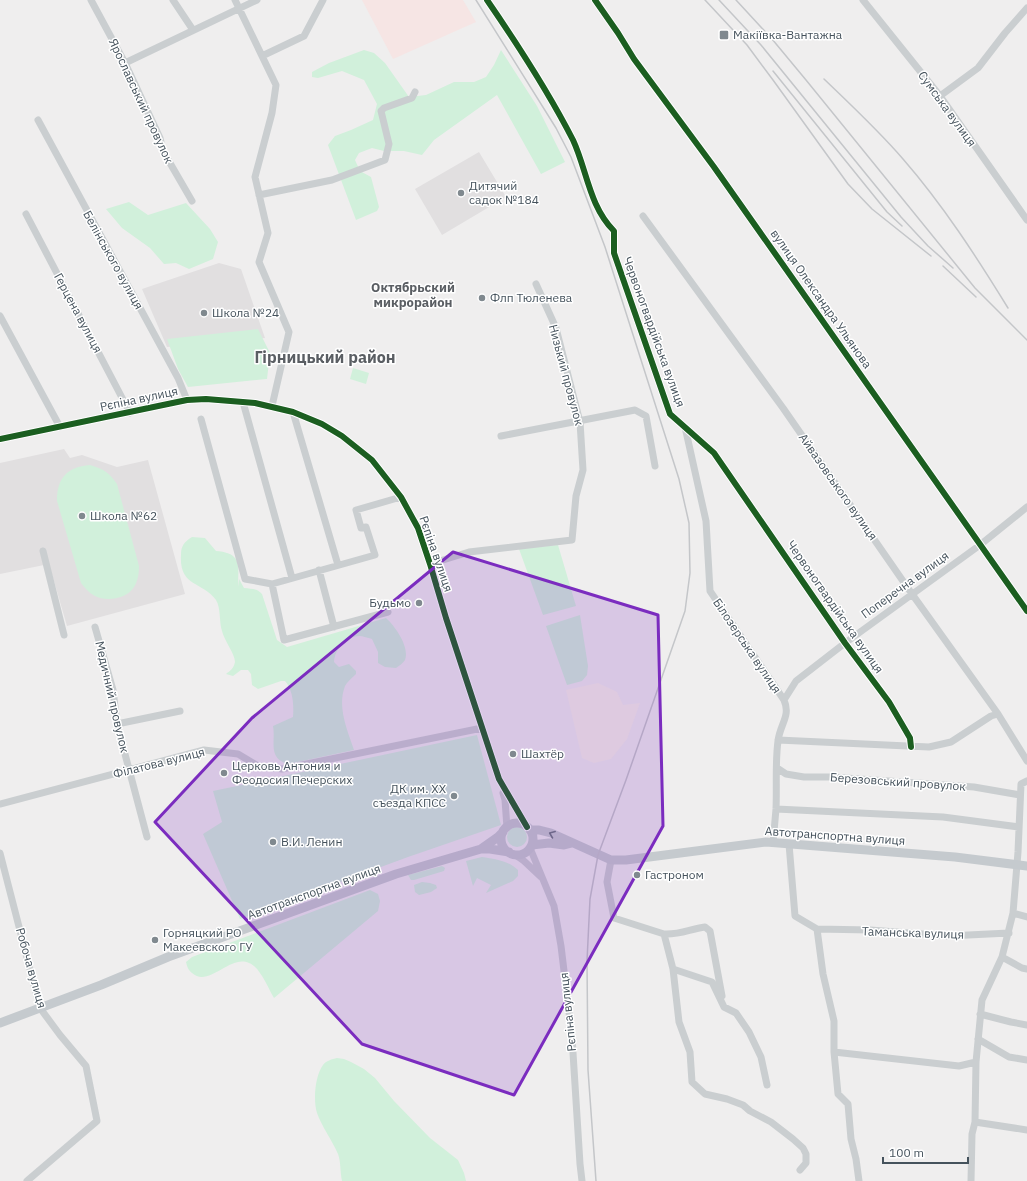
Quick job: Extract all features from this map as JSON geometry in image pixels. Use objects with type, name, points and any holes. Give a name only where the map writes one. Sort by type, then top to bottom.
[{"type":"main road","points":[[513,824],[520,824],[528,828],[533,836],[531,846],[523,854],[511,854],[490,849],[481,849],[513,824]]},
{"type":"main road","name":"Автотранспортна вулиця","points":[[528,828],[551,833],[611,860],[626,860],[766,842],[955,857],[1027,866]]},
{"type":"main road","points":[[505,830],[501,839],[503,847],[511,854]]},
{"type":"main road","points":[[531,846],[549,843],[564,845],[573,843]]},
{"type":"main road","name":"Автотранспортна вулиця","points":[[0,1023],[101,985],[168,957],[389,877],[481,849]]},
{"type":"street","name":"Ярославський провулок","points":[[91,0],[125,63],[160,138],[163,151],[192,201]]},
{"type":"street","points":[[172,0],[192,30]]},
{"type":"street","points":[[235,0],[238,9],[276,85],[272,113],[255,177],[268,233],[259,262],[289,332],[272,406]]},
{"type":"street","points":[[125,63],[257,0]]},
{"type":"street","points":[[262,56],[304,36],[323,0]]},
{"type":"street","name":"Червоногвардійська вулиця","points":[[487,0],[547,93],[573,142],[594,200],[614,231],[614,253],[670,414],[714,453],[845,643],[889,702],[910,738],[911,747]]},
{"type":"street","name":"вулиця Олександра Ульянова","points":[[595,0],[634,59],[714,167],[1027,612]]},
{"type":"street","name":"Сумська вулиця","points":[[863,0],[940,96],[1027,220]]},
{"type":"street","points":[[940,96],[978,68],[1005,33],[1027,8]]},
{"type":"street","points":[[259,195],[332,180],[385,160],[389,144],[381,111],[384,108],[412,98],[415,92]]},
{"type":"street","name":"Белінського вулиця","points":[[38,120],[178,378],[187,400]]},
{"type":"street","name":"Герцена вулиця","points":[[26,214],[130,413]]},
{"type":"street","name":"Айвазовського вулиця","points":[[644,216],[783,408],[912,594],[998,714],[1027,761]]},
{"type":"street","name":"Низький провулок","points":[[430,564],[468,552],[572,540],[576,496],[583,470],[580,421],[556,328],[536,284]]},
{"type":"street","points":[[0,316],[60,427]]},
{"type":"street","name":"Рєпіна вулиця","points":[[0,439],[187,400],[243,402],[272,406],[293,412],[322,424],[342,436],[372,460],[401,497],[418,528],[499,779],[528,828]]},
{"type":"street","points":[[243,402],[292,578]]},
{"type":"street","points":[[501,436],[634,410],[646,416],[656,466]]},
{"type":"street","points":[[293,412],[338,565]]},
{"type":"street","points":[[201,419],[245,579],[272,584],[375,555],[366,527],[361,528],[356,510],[401,497]]},
{"type":"street","name":"Білозерська вулиця","points":[[685,427],[706,521],[710,591],[784,700]]},
{"type":"street","name":"Поперечна вулиця","points":[[784,700],[796,681],[845,643],[980,545],[1027,507]]},
{"type":"street","points":[[43,552],[64,635]]},
{"type":"street","points":[[319,570],[334,627]]},
{"type":"street","points":[[272,584],[284,640],[388,612]]},
{"type":"street","name":"Медичний провулок","points":[[95,627],[113,690],[116,724],[130,770],[147,837]]},
{"type":"street","points":[[773,843],[776,809],[778,740],[781,727],[786,718],[787,707],[784,700]]},
{"type":"street","points":[[116,724],[180,711]]},
{"type":"street","points":[[778,740],[929,747],[951,742],[991,716],[998,714]]},
{"type":"street","name":"Філатова вулиця","points":[[0,804],[204,750],[238,754],[258,766],[282,769],[482,728]]},
{"type":"street","name":"Березовський провулок","points":[[777,768],[786,774],[804,776],[831,776],[974,787],[1020,795]]},
{"type":"street","points":[[499,779],[505,800],[505,830]]},
{"type":"street","points":[[971,1181],[972,1134],[975,1122],[976,1062],[980,1014],[982,1000],[1002,957],[1009,933],[1013,913],[1017,865],[1021,784],[1027,780]]},
{"type":"street","points":[[776,809],[943,817],[1019,827]]},
{"type":"street","points":[[789,844],[795,916],[817,929],[823,974],[834,1021],[834,1052],[838,1094],[848,1104],[851,1139],[859,1181]]},
{"type":"street","name":"Рєпіна вулиця","points":[[531,846],[554,906],[561,946],[572,1037],[582,1181]]},
{"type":"street","name":"Робоча вулиця","points":[[0,853],[40,1008],[86,1066],[97,1121],[27,1181]]},
{"type":"street","points":[[511,854],[524,861],[545,882]]},
{"type":"street","points":[[611,860],[607,882],[614,918],[664,934],[677,934],[691,929],[705,928],[710,931],[724,1007]]},
{"type":"street","points":[[1013,913],[1027,917]]},
{"type":"street","name":"Таманська вулиця","points":[[817,929],[870,930],[948,936],[1009,933]]},
{"type":"street","points":[[664,934],[673,969],[679,1022],[690,1052],[692,1082],[705,1094],[727,1099],[743,1105],[750,1111],[771,1122],[793,1139],[803,1148],[806,1154],[806,1163],[800,1170]]},
{"type":"street","points":[[1002,957],[1022,968],[1027,969]]},
{"type":"street","points":[[673,969],[712,982],[724,1007],[736,1013],[749,1032],[761,1057],[767,1085]]},
{"type":"street","points":[[980,1014],[1027,1025]]},
{"type":"street","points":[[978,1039],[1009,1057],[1027,1060]]},
{"type":"street","points":[[834,1052],[959,1066],[976,1062]]},
{"type":"street","points":[[975,1122],[1027,1130]]},
{"type":"highlighted area","points":[[453,552],[658,615],[663,826],[514,1095],[362,1044],[155,822],[252,718]]},
{"type":"shaded area","points":[[362,0],[463,0],[476,22],[393,59]]},
{"type":"shaded area","name":"Дитячий садок №184","points":[[479,152],[506,197],[442,235],[415,189]]},
{"type":"shaded area","name":"Школа №24","points":[[219,263],[241,269],[265,338],[167,347],[142,289]]},
{"type":"shaded area","name":"Школа №62","points":[[64,449],[70,458],[82,455],[117,467],[148,460],[185,594],[67,626],[49,564],[0,574],[0,463]]},
{"type":"shaded area","points":[[598,683],[617,692],[623,705],[640,703],[627,739],[611,759],[594,763],[582,758],[566,690]]},
{"type":"green space","points":[[364,50],[374,53],[385,63],[409,97],[426,95],[454,82],[474,82],[486,77],[501,50],[537,106],[565,162],[541,174],[497,95],[434,140],[422,155],[404,151],[384,151],[372,148],[359,153],[355,160],[360,171],[371,177],[379,207],[377,211],[356,220],[328,145],[335,136],[373,120],[377,104],[364,80],[342,71],[318,78],[312,77],[312,72],[329,63]]},
{"type":"green space","points":[[129,202],[148,215],[186,203],[210,229],[218,242],[213,259],[189,269],[176,263],[164,264],[150,248],[122,228],[106,209]]},
{"type":"green space","points":[[258,329],[270,353],[267,379],[188,387],[178,369],[167,339]]},
{"type":"green space","points":[[353,368],[369,373],[366,384],[350,379]]},
{"type":"green space","points":[[90,465],[105,472],[117,484],[139,566],[138,577],[134,587],[131,591],[121,597],[110,599],[100,598],[89,592],[81,583],[57,501],[59,486],[65,475],[75,468]]},
{"type":"green space","points":[[192,537],[205,538],[216,551],[225,552],[235,558],[238,567],[238,587],[239,579],[244,588],[256,590],[262,594],[277,640],[287,647],[386,618],[393,626],[404,643],[406,655],[405,660],[396,668],[385,667],[378,663],[378,652],[372,639],[362,636],[354,637],[346,641],[336,652],[334,662],[339,667],[349,664],[356,671],[356,674],[345,686],[342,702],[342,710],[346,726],[354,750],[288,764],[277,758],[274,748],[273,726],[293,717],[293,703],[290,689],[285,681],[281,681],[258,689],[252,685],[251,674],[248,670],[241,670],[233,676],[226,674],[233,668],[235,659],[222,631],[218,603],[204,589],[188,578],[181,565],[182,547]]},
{"type":"green space","points":[[558,545],[576,606],[543,615],[519,549]]},
{"type":"green space","points":[[580,615],[588,666],[587,675],[582,681],[567,685],[546,626]]},
{"type":"green space","points":[[477,735],[501,825],[408,857],[240,919],[203,834],[222,822],[213,791]]},
{"type":"green space","points":[[517,827],[524,830],[527,837],[524,844],[517,847],[510,844],[507,837],[510,830]]},
{"type":"green space","points":[[482,857],[510,864],[518,870],[518,876],[513,881],[486,893],[491,885],[477,878],[473,886],[466,861]]},
{"type":"green space","points":[[442,866],[445,868],[444,871],[414,880],[411,880],[408,875]]},
{"type":"green space","points":[[422,882],[436,885],[437,888],[431,892],[419,895],[415,892],[414,885]]},
{"type":"green space","points":[[370,890],[378,894],[380,901],[378,911],[274,998],[260,973],[253,965],[249,963],[242,961],[234,963],[212,974],[199,977],[192,973],[188,968],[186,962],[192,957]]},
{"type":"green space","points":[[337,1058],[351,1062],[364,1069],[375,1078],[394,1101],[430,1138],[458,1160],[466,1181],[342,1181],[338,1154],[319,1118],[315,1102],[318,1075],[320,1070],[326,1062]]},
{"type":"railway","points":[[476,0],[556,128],[571,157],[605,247],[679,479],[689,523],[690,573],[685,611],[598,855],[590,899],[587,961],[588,1070],[596,1181]]},
{"type":"railway","points":[[705,0],[747,45],[848,184],[872,209],[931,256]]},
{"type":"railway","points":[[719,0],[761,45],[901,217],[928,246],[953,268]]},
{"type":"railway","points":[[736,0],[772,39],[975,288],[1027,340]]},
{"type":"railway","points":[[773,71],[887,212],[902,226]]},
{"type":"railway","points":[[824,79],[865,118],[918,176],[984,269],[1008,308]]},
{"type":"railway","points":[[943,266],[976,297]]},
{"type":"cycle path","points":[[487,0],[532,68],[573,140],[594,199],[599,210],[614,231],[614,253],[670,414],[714,453],[845,643],[889,702],[910,738],[911,747]]},
{"type":"cycle path","points":[[595,0],[634,59],[714,167],[1027,611]]},
{"type":"cycle path","points":[[0,439],[187,400],[206,399],[255,403],[293,412],[322,424],[342,436],[372,460],[401,497],[418,528],[499,779],[527,827]]},
{"type":"place","name":"Макіївка-Вантажна","points":[[724,35]]},
{"type":"place","name":"Дитячий садок №184","points":[[461,193]]},
{"type":"place","name":"Флп Тюленева","points":[[482,298]]},
{"type":"place","name":"Школа №24","points":[[204,313]]},
{"type":"place","name":"Школа №62","points":[[82,516]]},
{"type":"place","name":"Будьмо","points":[[419,603]]},
{"type":"place","name":"Шахтёр","points":[[513,754]]},
{"type":"place","name":"Церковь Антония и Феодосия Печерских","points":[[224,773]]},
{"type":"place","name":"ДК им. XX съезда КПСС","points":[[454,796]]},
{"type":"place","name":"В.И. Ленин","points":[[273,842]]},
{"type":"place","name":"Гастроном","points":[[637,875]]},
{"type":"place","name":"Горняцкий РО Макеевского ГУ","points":[[155,940]]},
{"type":"district","name":"Октябрьский микрорайон","points":[[413,294]]},
{"type":"district","name":"Гірницький район","points":[[325,357]]}]
